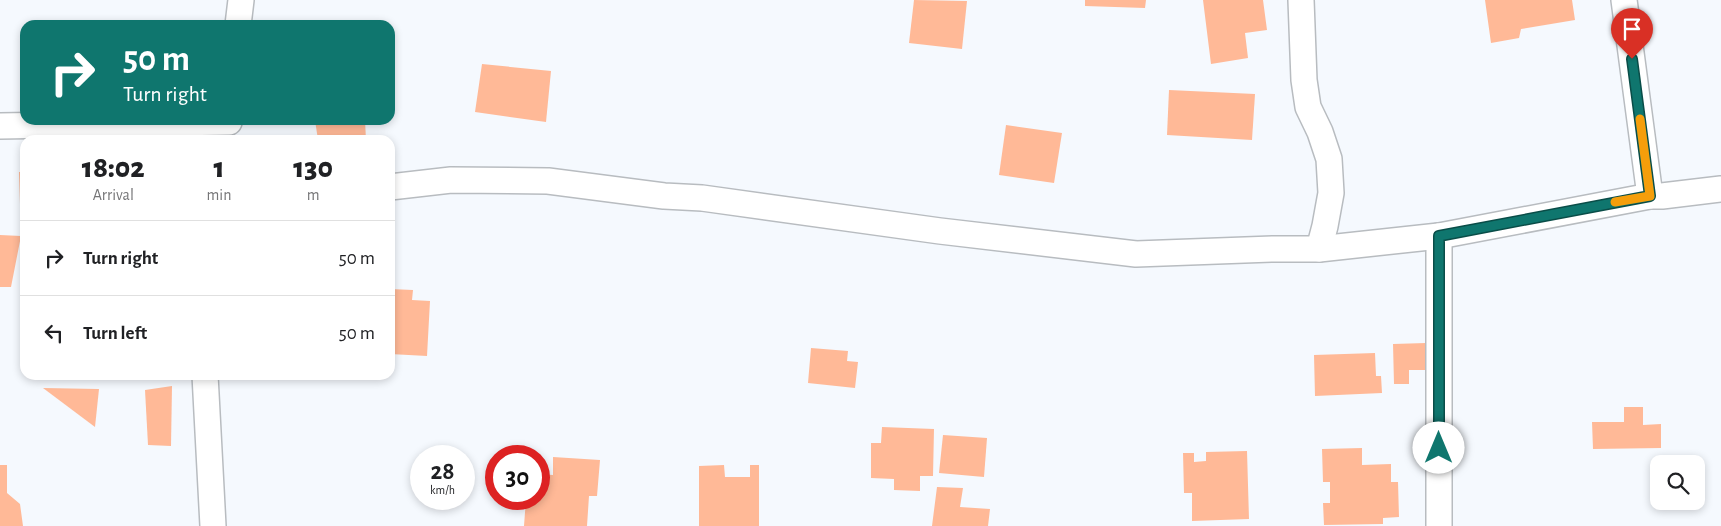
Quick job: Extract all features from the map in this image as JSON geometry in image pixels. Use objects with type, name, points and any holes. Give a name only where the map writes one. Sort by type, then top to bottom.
[{"type":"street","points":[[239,20],[241,0]]},
{"type":"street","points":[[1301,0],[1304,80],[1308,107],[1320,132],[1329,159],[1331,192],[1319,249]]},
{"type":"street","points":[[1624,0],[1650,196]]},
{"type":"street","points":[[0,126],[228,127]]},
{"type":"street","points":[[395,186],[451,180],[548,181],[664,196],[702,198],[930,230],[1136,254],[1319,249],[1439,236],[1650,196],[1721,189]]},
{"type":"street","points":[[1439,236],[1439,526]]},
{"type":"street","points":[[205,380],[213,526]]},
{"type":"building","points":[[914,0],[967,1],[962,49],[909,43]]},
{"type":"building","points":[[1085,0],[1146,0],[1145,8],[1085,6]]},
{"type":"building","points":[[1203,0],[1263,0],[1267,30],[1245,33],[1248,58],[1211,64]]},
{"type":"building","points":[[1485,0],[1572,0],[1575,20],[1521,29],[1519,38],[1491,43]]},
{"type":"building","points":[[482,64],[551,71],[546,122],[475,112]]},
{"type":"building","points":[[1169,90],[1255,94],[1252,140],[1167,135]]},
{"type":"building","points":[[316,125],[365,125],[366,135],[317,135]]},
{"type":"building","points":[[1006,125],[1062,133],[1054,183],[999,175]]},
{"type":"building","points":[[0,235],[20,236],[11,287],[0,287]]},
{"type":"building","points":[[395,289],[413,290],[412,300],[430,301],[427,356],[395,354]]},
{"type":"building","points":[[1426,343],[1426,370],[1409,370],[1409,384],[1394,384],[1393,344]]},
{"type":"building","points":[[811,348],[848,351],[847,361],[858,362],[855,388],[808,383]]},
{"type":"building","points":[[1375,353],[1376,376],[1381,376],[1382,393],[1315,396],[1314,355]]},
{"type":"building","points":[[172,386],[171,446],[148,445],[145,390]]},
{"type":"building","points":[[43,388],[99,389],[95,427]]},
{"type":"building","points":[[1624,407],[1643,407],[1643,425],[1661,424],[1661,448],[1593,449],[1592,422],[1624,422]]},
{"type":"building","points":[[882,427],[934,429],[933,476],[920,476],[920,491],[894,490],[894,479],[871,478],[871,443],[881,443]]},
{"type":"building","points":[[943,435],[987,438],[984,477],[939,473]]},
{"type":"building","points":[[1362,448],[1362,465],[1391,464],[1391,482],[1398,482],[1399,517],[1383,518],[1383,524],[1324,525],[1323,503],[1330,503],[1330,482],[1323,482],[1322,449]]},
{"type":"building","points":[[1247,451],[1249,519],[1192,521],[1192,493],[1184,493],[1183,453],[1194,453],[1194,462],[1206,461],[1206,452]]},
{"type":"building","points":[[553,457],[600,460],[597,496],[589,496],[587,526],[524,526],[525,510],[550,510],[550,475],[553,475]]},
{"type":"building","points":[[0,465],[7,465],[7,493],[20,504],[23,526],[0,526]]},
{"type":"building","points":[[724,465],[725,477],[750,477],[750,465],[759,465],[759,526],[699,526],[699,466]]},
{"type":"building","points":[[937,487],[963,488],[960,507],[990,509],[988,526],[932,526]]},
{"type":"slow traffic","points":[[1615,202],[1650,196],[1640,119]]},
{"type":"route","points":[[1439,448],[1439,236],[1650,196],[1632,59]]}]
